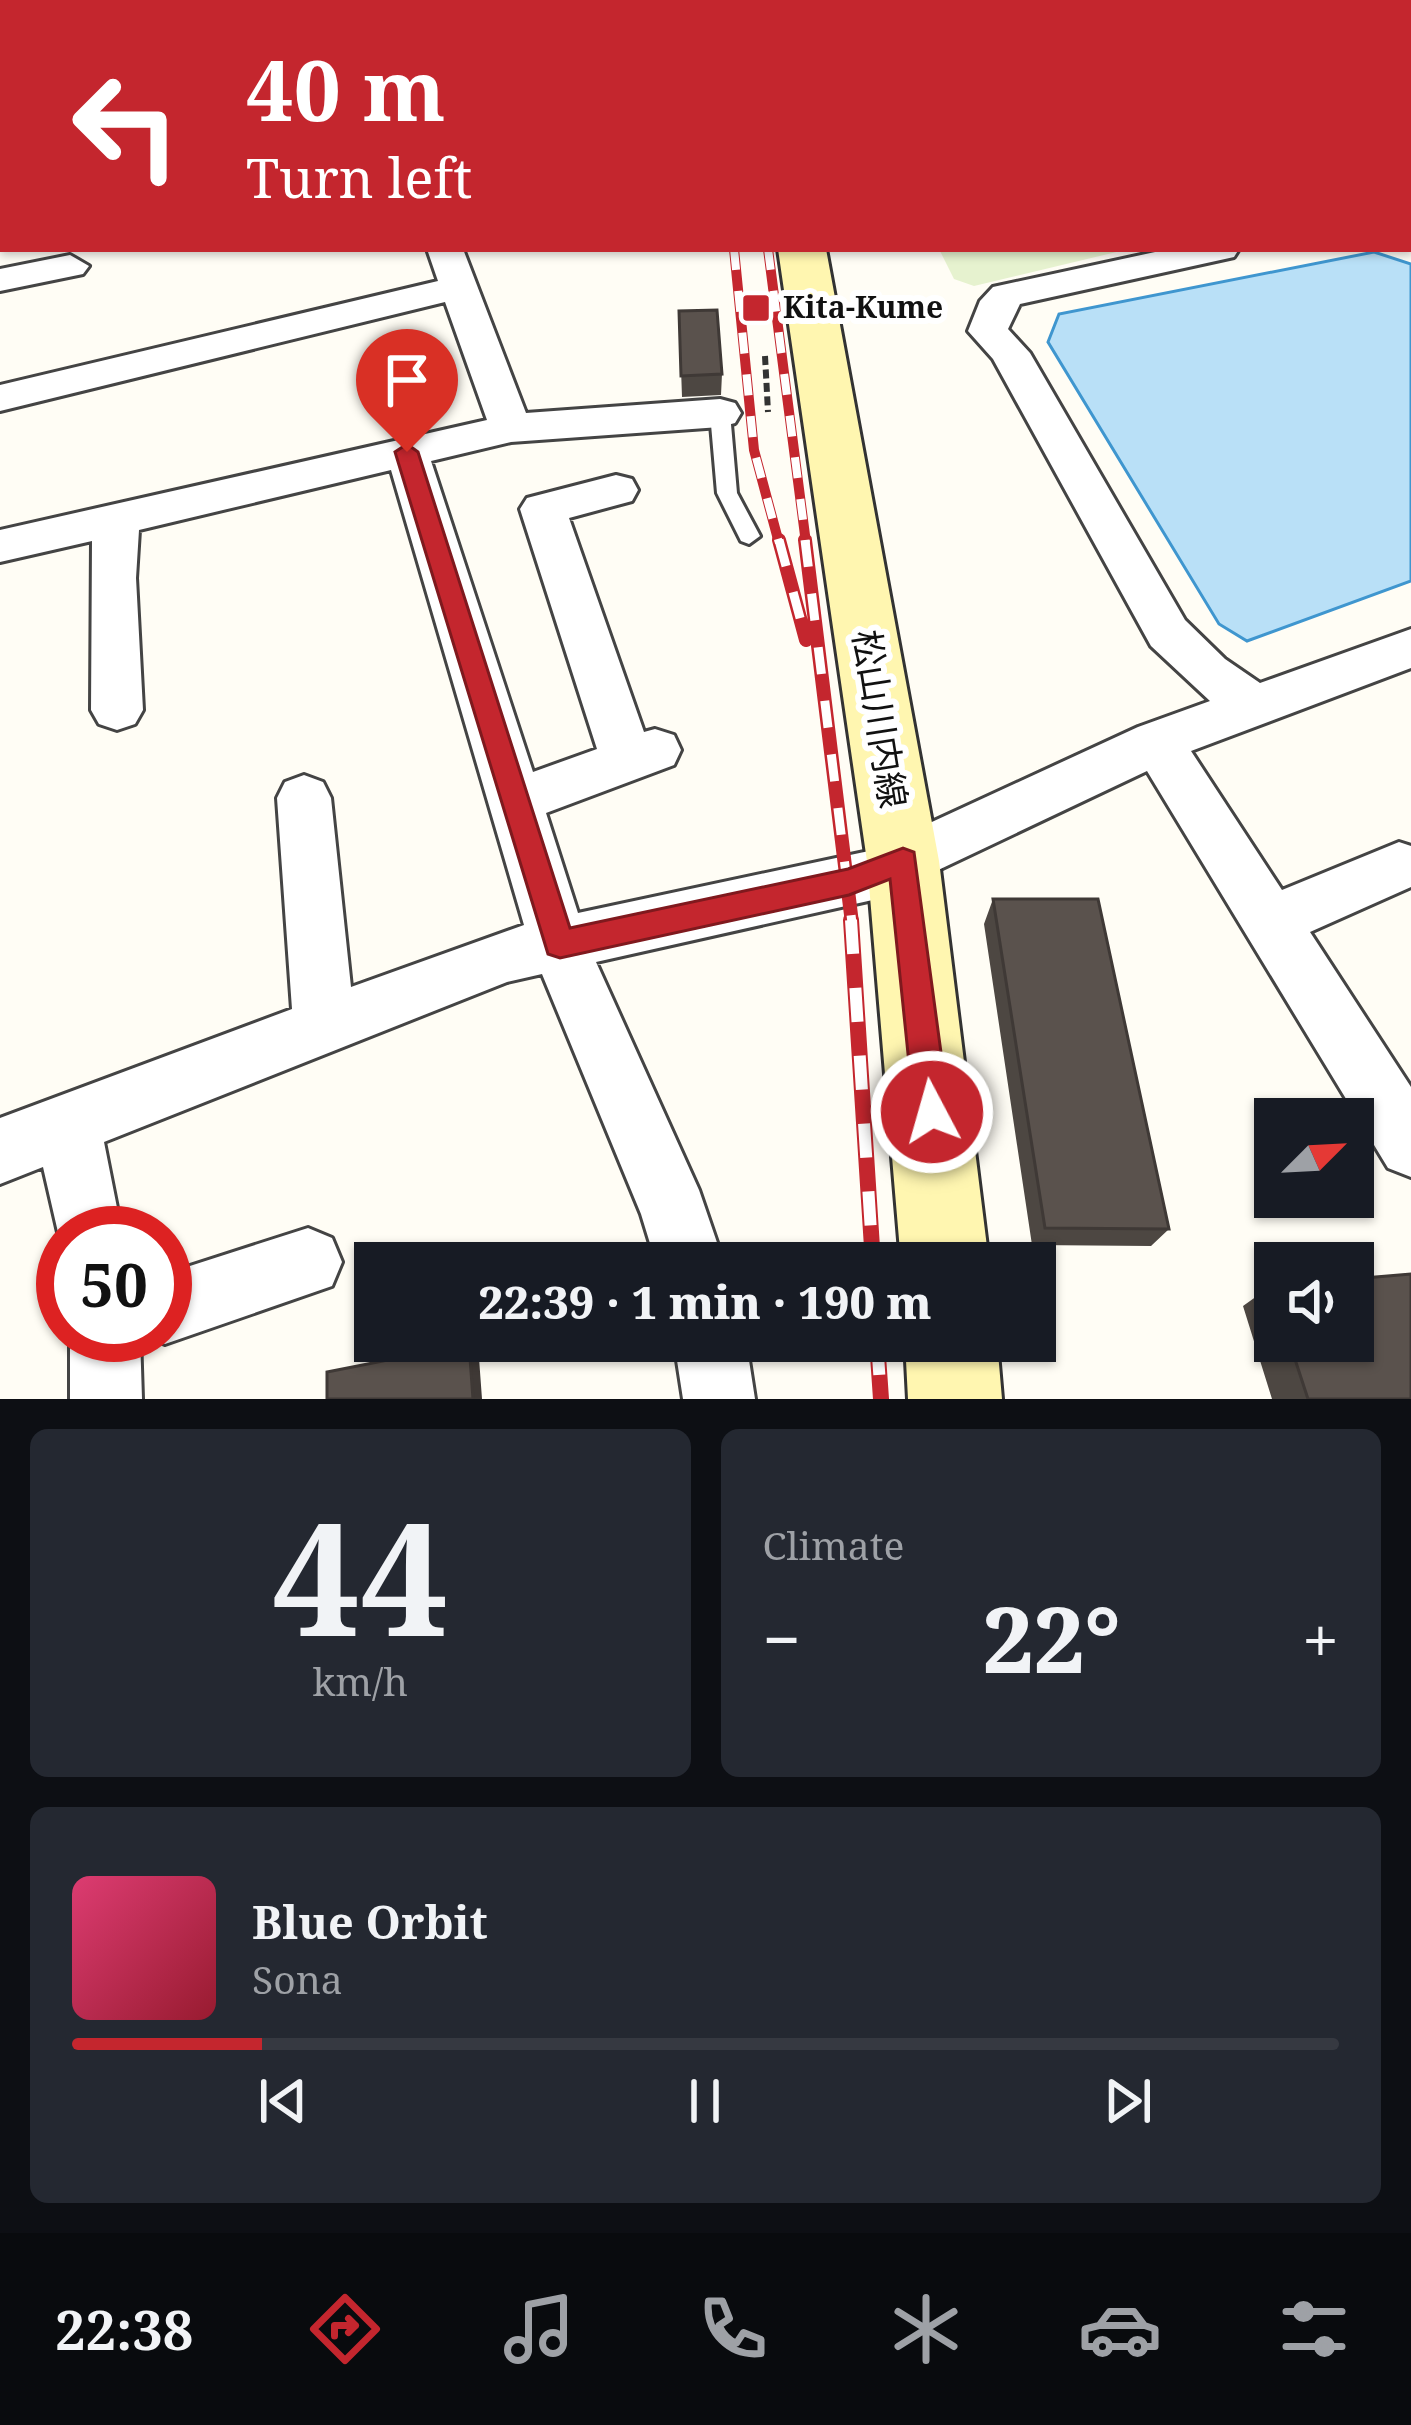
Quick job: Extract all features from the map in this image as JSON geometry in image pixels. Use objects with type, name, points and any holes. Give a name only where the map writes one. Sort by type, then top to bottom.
[{"type":"main road","name":"松山川内線","points":[[802,252],[798,411],[903,861],[943,1242]]},
{"type":"main road","points":[[952,1362],[955,1399]]},
{"type":"street","points":[[446,252],[511,428]]},
{"type":"street","points":[[1207,252],[1007,295],[999,302],[988,331],[1010,353],[1168,633],[1207,674],[1253,704]]},
{"type":"street","points":[[0,280],[70,266]]},
{"type":"street","points":[[0,398],[460,286]]},
{"type":"street","points":[[0,547],[511,428],[720,413]]},
{"type":"street","points":[[407,452],[560,944],[684,1242]]},
{"type":"street","points":[[516,801],[641,755],[543,509],[616,490]]},
{"type":"street","points":[[117,519],[112,578],[117,710]]},
{"type":"street","points":[[0,1151],[506,956],[849,882],[1157,742],[1411,647]]},
{"type":"street","points":[[1157,742],[1270,922],[1404,1117]]},
{"type":"street","points":[[304,798],[324,1026]]},
{"type":"street","points":[[1270,922],[1400,866]]},
{"type":"street","points":[[68,1125],[83,1206]]},
{"type":"street","points":[[192,1301],[308,1262]]},
{"type":"street","points":[[105,1362],[106,1399]]},
{"type":"street","points":[[713,1362],[719,1399]]},
{"type":"lane","points":[[720,413],[727,493],[749,536]]},
{"type":"path","points":[[720,413],[798,411],[765,356]]},
{"type":"green space","points":[[940,252],[1116,252],[974,286],[954,279]]},
{"type":"water","points":[[1374,252],[1411,264],[1411,581],[1247,641],[1219,624],[1048,342],[1059,314]]},
{"type":"building","points":[[717,310],[722,374],[681,376],[679,311]]},
{"type":"building","points":[[993,899],[1098,899],[1169,1229],[1045,1228]]},
{"type":"building","points":[[1411,1274],[1411,1399],[1308,1399],[1296,1362],[1374,1362],[1374,1277]]},
{"type":"building","points":[[378,1362],[470,1362],[473,1399],[327,1399],[327,1372]]},
{"type":"railway","points":[[734,252],[754,450],[779,543]]},
{"type":"railway","points":[[768,252],[806,543]]},
{"type":"railway","points":[[779,540],[806,640]]},
{"type":"railway","points":[[805,540],[852,923]]},
{"type":"railway","points":[[851,920],[872,1242]]},
{"type":"railway","points":[[878,1362],[881,1399]]},
{"type":"place","name":"Kita-Kume","points":[[756,308]]},
{"type":"route","points":[[407,452],[560,944],[849,882],[903,861],[932,1112]]}]
